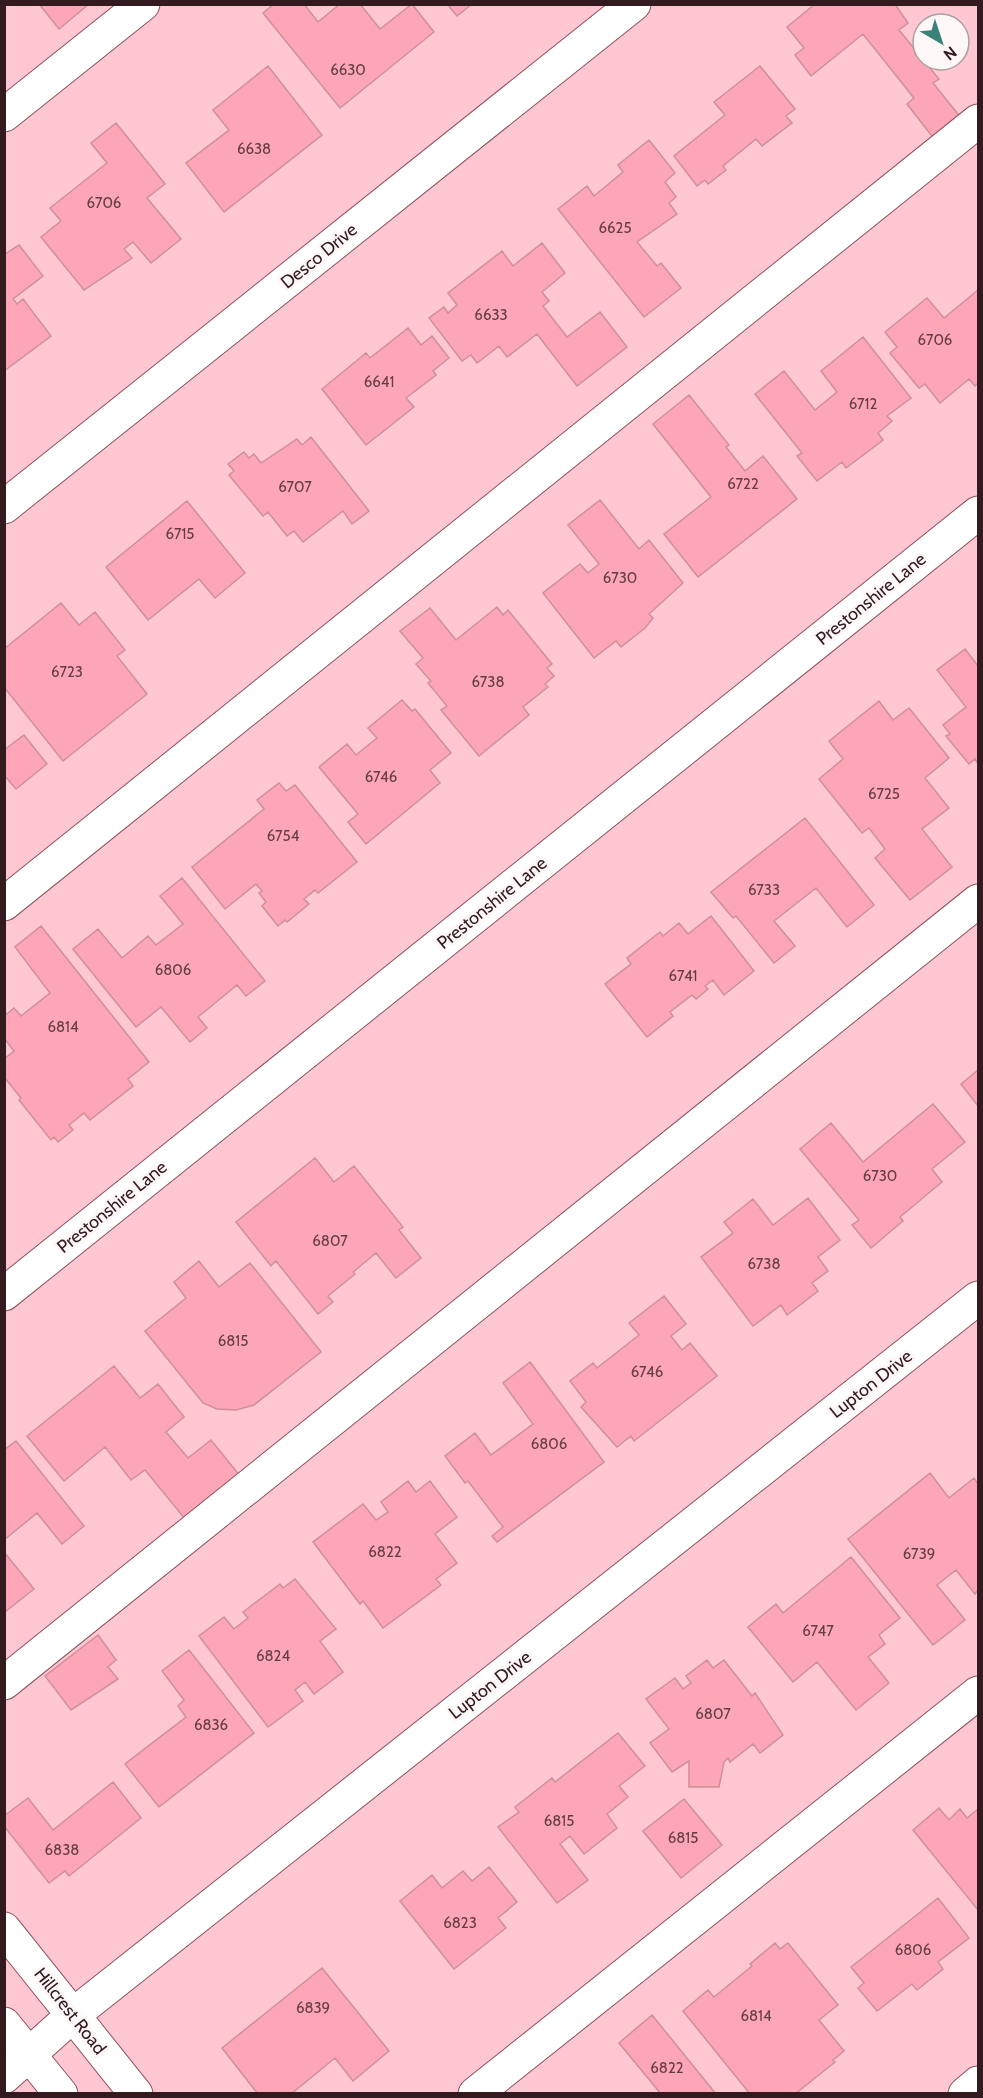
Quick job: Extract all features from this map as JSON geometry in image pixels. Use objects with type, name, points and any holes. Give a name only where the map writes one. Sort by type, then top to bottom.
[{"type":"street","points":[[4,115],[143,4]]},
{"type":"street","name":"Desco Drive","points":[[4,507],[634,4]]},
{"type":"street","points":[[4,904],[978,121]]},
{"type":"street","name":"Prestonshire Lane","points":[[4,1294],[978,513]]},
{"type":"street","points":[[4,1683],[978,901]]},
{"type":"street","name":"Lupton Drive","points":[[4,2077],[73,2015],[978,1298]]},
{"type":"street","points":[[475,2094],[978,1692]]},
{"type":"street","name":"Hillcrest Road","points":[[4,1929],[136,2094]]},
{"type":"street","points":[[4,2024],[61,2094]]},
{"type":"street","points":[[965,2094],[978,2083]]},
{"type":"building","points":[[39,4],[89,4],[59,29]]},
{"type":"building","points":[[274,4],[304,4],[318,22],[340,4],[360,4],[380,29],[412,4],[434,32],[340,108],[263,13]]},
{"type":"building","points":[[447,4],[472,4],[457,16]]},
{"type":"building","points":[[815,4],[895,4],[908,23],[899,30],[911,45],[911,72],[933,72],[939,79],[933,83],[961,118],[935,140],[907,104],[914,98],[863,34],[811,76],[795,55],[804,48],[787,27]]},
{"type":"building","points":[[268,66],[322,135],[224,212],[186,163],[229,130],[213,110]]},
{"type":"building","points":[[760,66],[795,109],[786,116],[792,123],[762,146],[756,139],[723,166],[726,170],[708,184],[705,180],[697,186],[674,156],[725,115],[714,102]]},
{"type":"building","points":[[116,123],[165,184],[147,198],[181,239],[151,263],[133,242],[124,249],[132,258],[84,290],[41,237],[61,221],[50,208],[107,163],[91,143]]},
{"type":"building","points":[[649,140],[675,173],[665,182],[676,197],[669,203],[677,214],[637,242],[657,266],[661,263],[681,288],[644,317],[558,209],[587,186],[594,196],[623,172],[618,165]]},
{"type":"building","points":[[542,243],[565,273],[542,292],[549,301],[543,306],[567,337],[600,312],[627,347],[577,386],[537,334],[507,357],[499,346],[477,363],[471,355],[462,361],[429,318],[444,307],[448,313],[457,305],[448,293],[502,251],[513,266]]},
{"type":"building","points":[[19,245],[43,276],[13,299],[17,304],[23,299],[51,336],[4,371],[4,255]]},
{"type":"building","points":[[978,290],[978,383],[975,386],[969,379],[940,403],[925,384],[919,388],[890,353],[897,347],[885,332],[927,298],[944,318]]},
{"type":"building","points":[[408,328],[421,345],[432,336],[449,358],[433,371],[436,375],[406,398],[414,407],[366,445],[322,389],[366,353],[370,358]]},
{"type":"building","points":[[863,337],[911,398],[887,416],[892,421],[878,433],[883,440],[846,468],[842,462],[817,481],[797,456],[802,453],[755,394],[784,371],[815,410],[837,392],[821,371]]},
{"type":"building","points":[[689,395],[729,445],[726,447],[745,471],[763,456],[797,499],[698,577],[664,534],[711,497],[653,424]]},
{"type":"building","points":[[311,437],[369,511],[352,524],[343,511],[303,542],[294,531],[287,536],[268,512],[263,516],[229,475],[234,471],[228,464],[244,452],[249,458],[254,454],[261,463],[297,439],[302,445]]},
{"type":"building","points":[[600,500],[639,549],[649,540],[683,583],[649,614],[653,618],[645,628],[621,647],[616,641],[594,658],[543,593],[580,564],[588,573],[599,564],[568,525]]},
{"type":"building","points":[[187,501],[245,573],[215,598],[199,579],[148,620],[106,567]]},
{"type":"building","points":[[61,603],[79,625],[95,612],[125,650],[117,656],[147,694],[63,761],[4,687],[4,649]]},
{"type":"building","points":[[497,607],[503,615],[508,610],[552,664],[547,668],[554,676],[545,684],[548,687],[523,707],[529,715],[479,756],[441,710],[447,706],[428,683],[431,681],[416,664],[423,658],[400,631],[430,608],[456,640]]},
{"type":"building","points":[[965,649],[978,666],[978,764],[975,759],[969,764],[946,736],[950,734],[943,725],[966,707],[937,670]]},
{"type":"building","points":[[402,700],[412,711],[415,709],[451,753],[430,770],[440,783],[366,844],[348,822],[358,814],[319,767],[347,744],[356,755],[377,738],[368,728]]},
{"type":"building","points":[[879,701],[893,720],[909,708],[949,758],[925,778],[949,808],[922,829],[952,867],[910,900],[875,858],[885,849],[869,828],[862,833],[819,779],[843,759],[829,741]]},
{"type":"building","points":[[24,735],[47,764],[16,789],[4,775],[4,750]]},
{"type":"building","points":[[279,783],[286,791],[295,785],[357,862],[318,893],[315,890],[304,899],[309,904],[287,922],[285,920],[278,926],[262,906],[266,902],[259,893],[262,891],[256,884],[225,909],[192,867],[264,809],[257,800]]},
{"type":"building","points":[[805,818],[874,905],[847,927],[816,888],[774,921],[795,946],[774,963],[736,916],[733,918],[711,892]]},
{"type":"building","points":[[182,878],[265,981],[246,996],[237,985],[198,1017],[207,1028],[190,1042],[161,1007],[136,1027],[73,949],[98,929],[122,958],[148,936],[156,945],[183,924],[160,896]]},
{"type":"building","points":[[711,916],[754,971],[724,995],[713,980],[705,986],[708,989],[696,999],[692,995],[670,1012],[673,1016],[647,1037],[605,984],[631,964],[627,958],[660,932],[663,936],[679,923],[688,934]]},
{"type":"building","points":[[41,926],[149,1062],[128,1079],[133,1086],[90,1120],[84,1113],[69,1125],[73,1130],[58,1142],[54,1137],[51,1140],[4,1077],[4,1059],[14,1051],[4,1038],[4,1011],[7,1014],[14,1008],[21,1016],[50,993],[15,947]]},
{"type":"building","points":[[978,1070],[978,1106],[961,1084]]},
{"type":"building","points":[[933,1104],[965,1142],[932,1169],[942,1182],[900,1217],[903,1221],[871,1248],[852,1225],[859,1220],[800,1149],[831,1123],[863,1162]]},
{"type":"building","points":[[315,1158],[334,1182],[354,1166],[403,1227],[399,1230],[421,1258],[396,1278],[376,1253],[328,1296],[333,1302],[318,1314],[276,1261],[271,1266],[236,1222]]},
{"type":"building","points":[[808,1198],[840,1240],[818,1257],[828,1271],[812,1283],[818,1291],[787,1315],[781,1305],[753,1326],[701,1257],[733,1233],[724,1222],[753,1199],[773,1225]]},
{"type":"building","points":[[199,1261],[219,1287],[250,1263],[321,1352],[254,1405],[236,1410],[217,1409],[203,1403],[145,1331],[186,1298],[174,1282]]},
{"type":"building","points":[[664,1296],[686,1324],[671,1336],[682,1350],[690,1343],[717,1376],[634,1441],[631,1436],[617,1447],[581,1407],[586,1402],[570,1381],[593,1363],[597,1368],[639,1335],[629,1323]]},
{"type":"building","points":[[530,1362],[604,1462],[497,1542],[492,1536],[503,1527],[468,1481],[465,1483],[445,1456],[475,1433],[491,1455],[533,1424],[503,1383]]},
{"type":"building","points":[[114,1366],[140,1398],[158,1384],[184,1417],[166,1432],[188,1458],[211,1440],[240,1476],[186,1520],[145,1470],[131,1480],[105,1447],[64,1481],[27,1436]]},
{"type":"building","points":[[16,1441],[84,1526],[62,1544],[37,1513],[4,1540],[4,1450]]},
{"type":"building","points":[[930,1473],[949,1498],[974,1478],[978,1484],[978,1590],[975,1594],[956,1570],[937,1585],[965,1620],[933,1645],[848,1539]]},
{"type":"building","points":[[408,1481],[416,1492],[430,1481],[457,1517],[435,1534],[457,1563],[436,1579],[441,1585],[383,1628],[363,1601],[360,1604],[313,1542],[363,1504],[376,1520],[388,1512],[381,1502]]},
{"type":"building","points":[[4,1552],[34,1589],[5,1612],[4,1611]]},
{"type":"building","points":[[851,1557],[900,1618],[879,1635],[885,1644],[868,1657],[889,1683],[856,1710],[817,1662],[793,1682],[748,1627],[776,1604],[783,1613]]},
{"type":"building","points":[[295,1579],[336,1629],[320,1641],[343,1672],[314,1694],[305,1682],[295,1690],[303,1701],[268,1727],[199,1636],[224,1617],[234,1629],[248,1618],[243,1612],[280,1584],[283,1588]]},
{"type":"building","points":[[98,1635],[116,1660],[108,1667],[118,1679],[71,1710],[45,1676]]},
{"type":"building","points":[[189,1650],[254,1733],[159,1807],[125,1764],[186,1717],[178,1706],[184,1700],[162,1671]]},
{"type":"building","points":[[707,1660],[713,1668],[724,1660],[752,1696],[755,1693],[783,1735],[760,1753],[753,1744],[730,1762],[728,1758],[724,1762],[719,1787],[689,1787],[689,1761],[672,1772],[650,1743],[669,1729],[646,1699],[675,1678],[683,1689],[691,1683],[686,1676]]},
{"type":"building","points":[[618,1733],[645,1766],[619,1786],[628,1797],[607,1814],[617,1828],[584,1854],[570,1836],[560,1844],[588,1880],[557,1903],[498,1827],[519,1812],[515,1807],[552,1778],[555,1782]]},
{"type":"building","points":[[113,1782],[141,1818],[69,1876],[65,1871],[49,1883],[4,1826],[4,1816],[28,1798],[53,1830]]},
{"type":"building","points":[[684,1799],[722,1845],[681,1878],[643,1831]]},
{"type":"building","points":[[939,1808],[949,1820],[960,1809],[967,1818],[978,1809],[978,1910],[913,1830]]},
{"type":"building","points":[[489,1867],[517,1902],[498,1918],[506,1928],[454,1969],[400,1901],[432,1875],[442,1888],[463,1871],[472,1881]]},
{"type":"building","points":[[938,1898],[969,1938],[938,1962],[943,1969],[917,1990],[912,1984],[877,2011],[858,1988],[864,1983],[851,1967]]},
{"type":"building","points":[[775,1943],[780,1949],[788,1943],[838,2005],[819,2020],[844,2051],[833,2060],[835,2062],[795,2094],[750,2094],[683,2011],[708,1990],[714,1997],[752,1966],[750,1964]]},
{"type":"building","points":[[322,1968],[389,2051],[353,2081],[335,2058],[291,2094],[258,2094],[222,2048]]},
{"type":"building","points":[[652,2015],[716,2094],[661,2094],[619,2043]]}]
